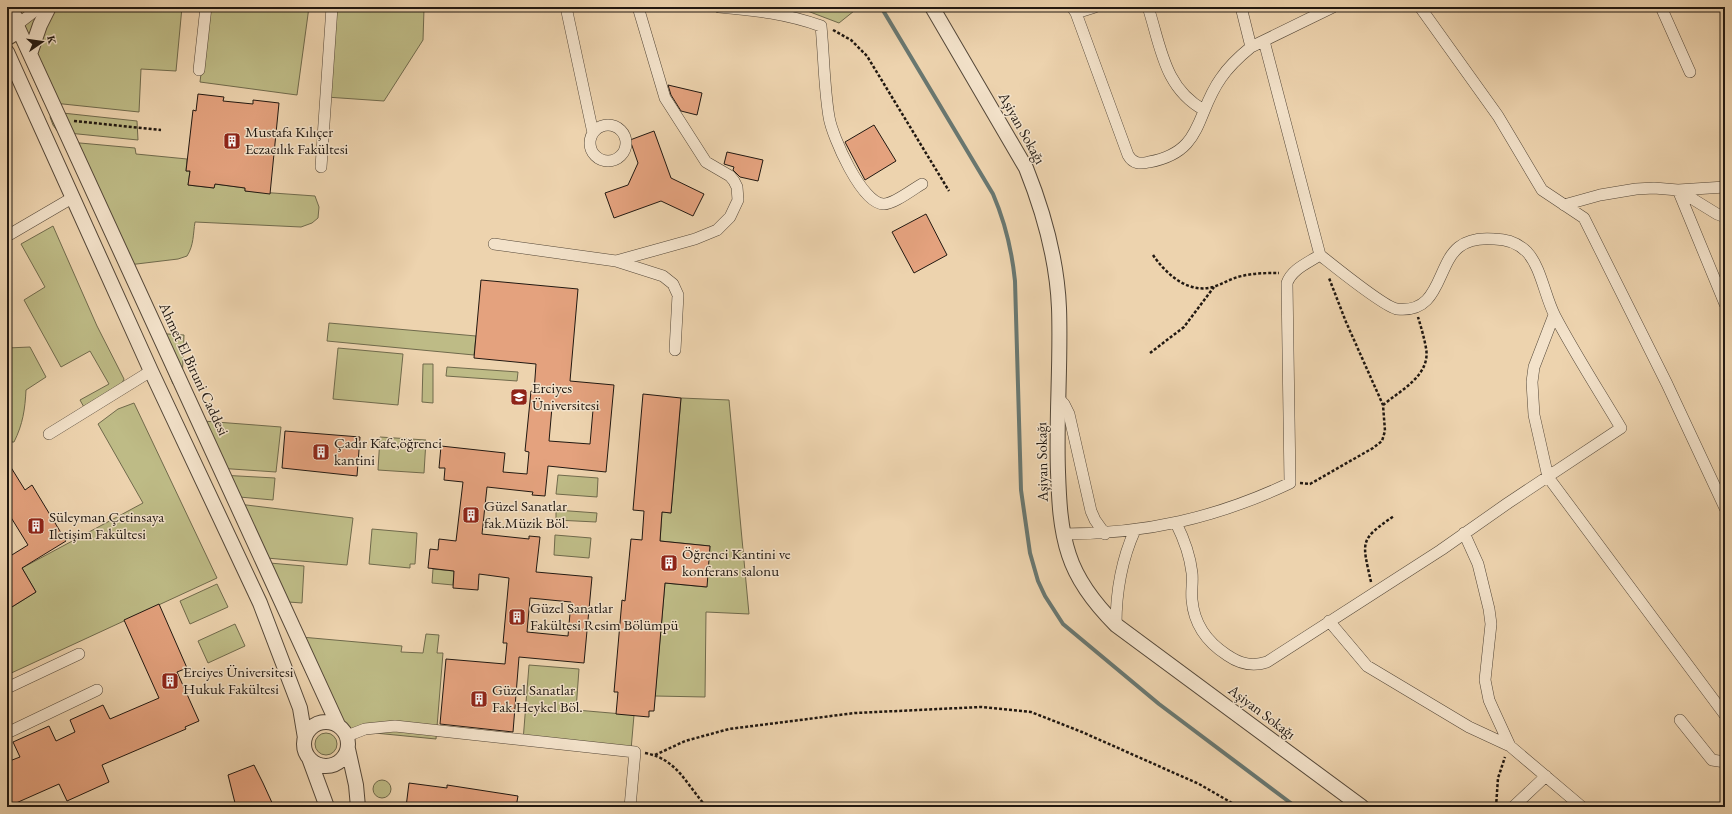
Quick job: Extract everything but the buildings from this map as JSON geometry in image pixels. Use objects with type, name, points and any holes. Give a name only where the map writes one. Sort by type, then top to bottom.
[{"type":"street","points":[[7,38],[15,33],[18,26],[40,7]]},
{"type":"street","points":[[30,54],[40,25],[49,7]]},
{"type":"street","points":[[199,70],[206,7]]},
{"type":"street","points":[[321,167],[332,7]]},
{"type":"street","points":[[566,7],[593,133]]},
{"type":"street","points":[[616,261],[695,239],[717,230],[730,217],[738,200],[737,186],[734,181],[730,176],[706,162],[665,98],[638,7]]},
{"type":"street","points":[[719,7],[765,11],[786,15],[821,26],[829,118],[851,173],[866,192],[882,204],[890,203],[922,184]]},
{"type":"street","name":"Aşiyan Sokağı","points":[[932,7],[1026,168],[1042,209],[1052,252],[1059,308],[1058,479],[1063,534],[1072,564],[1085,589],[1096,604],[1116,625],[1362,807]]},
{"type":"street","points":[[1095,7],[1074,10],[1130,160],[1138,164],[1154,162],[1174,154],[1181,149],[1194,135],[1213,90],[1221,77],[1235,61],[1251,47],[1326,9]]},
{"type":"street","points":[[1148,7],[1170,76],[1180,92],[1187,99],[1204,110]]},
{"type":"street","points":[[1241,7],[1251,47]]},
{"type":"street","points":[[1420,7],[1498,116],[1542,190],[1584,218],[1661,371],[1725,508]]},
{"type":"street","points":[[1662,7],[1690,72]]},
{"type":"street","name":"Ahmet El Biruni Caddesi","points":[[10,10],[15,16],[30,54],[60,120],[344,737],[356,785],[358,807]]},
{"type":"street","points":[[1176,523],[1187,548],[1190,562],[1192,599],[1196,621],[1212,644],[1230,657],[1246,664],[1253,665],[1267,662],[1621,428],[1554,315],[1530,256],[1517,244],[1496,239],[1471,241],[1458,248],[1450,259],[1433,292],[1423,303],[1407,309],[1390,307],[1320,255],[1264,41]]},
{"type":"street","points":[[7,52],[11,72],[72,198],[260,604],[300,708],[305,738],[304,745],[328,807]]},
{"type":"street","points":[[1564,205],[1600,195],[1636,189],[1654,188],[1678,190],[1725,187]]},
{"type":"street","points":[[1678,190],[1717,214],[1725,217]]},
{"type":"street","points":[[1678,190],[1725,304]]},
{"type":"street","points":[[7,236],[72,198]]},
{"type":"street","points":[[494,244],[616,261],[663,276],[673,284],[679,301],[675,350]]},
{"type":"street","points":[[1063,534],[1105,534],[1176,523],[1234,507],[1290,483],[1287,287],[1291,274],[1320,255]]},
{"type":"street","points":[[1554,315],[1534,367],[1532,382],[1534,415],[1548,476],[1725,715]]},
{"type":"street","points":[[49,434],[151,371]]},
{"type":"street","points":[[1058,398],[1064,404],[1069,414],[1091,511],[1095,520],[1105,534]]},
{"type":"street","points":[[1116,625],[1116,604],[1121,566],[1135,530]]},
{"type":"street","points":[[1464,533],[1478,564],[1489,609],[1491,624],[1485,671],[1487,690],[1491,704],[1510,746]]},
{"type":"street","points":[[1329,621],[1367,666],[1469,728],[1510,746],[1582,807]]},
{"type":"street","points":[[7,688],[79,654]]},
{"type":"street","points":[[7,733],[97,690]]},
{"type":"street","points":[[1680,720],[1712,760],[1725,762]]},
{"type":"street","points":[[305,738],[308,732],[318,723],[332,722],[344,737],[340,761],[328,766],[321,765],[310,758]]},
{"type":"street","points":[[344,737],[365,729],[395,726],[635,752],[630,807]]},
{"type":"street","points":[[1513,807],[1546,776]]},
{"type":"path","points":[[821,26],[832,29],[851,40],[868,56],[949,191]]},
{"type":"path","points":[[60,120],[161,130]]},
{"type":"path","points":[[1153,255],[1167,273],[1183,283],[1200,288],[1214,286],[1233,278],[1248,275],[1266,273],[1291,274]]},
{"type":"path","points":[[1290,483],[1310,484],[1378,445],[1384,436],[1385,431],[1383,404],[1346,322],[1329,278]]},
{"type":"path","points":[[1150,353],[1184,327],[1214,286]]},
{"type":"path","points":[[1383,404],[1416,379],[1425,363],[1426,348],[1415,307]]},
{"type":"path","points":[[1373,592],[1365,556],[1365,544],[1374,530],[1394,516]]},
{"type":"path","points":[[707,807],[675,767],[655,755],[685,741],[728,729],[856,713],[981,707],[1031,712],[1082,732],[1199,784],[1239,807]]},
{"type":"path","points":[[1496,807],[1498,778],[1510,746]]},
{"type":"shaded area","points":[[11,7],[182,7],[176,71],[141,69],[139,112],[44,102],[7,21],[7,11]]},
{"type":"shaded area","points":[[209,7],[309,7],[297,95],[200,82]]},
{"type":"shaded area","points":[[332,7],[424,9],[423,40],[384,101],[326,97]]},
{"type":"shaded area","points":[[797,7],[859,7],[839,23]]},
{"type":"shaded area","points":[[53,112],[137,121],[138,140],[58,132],[50,117]]},
{"type":"shaded area","points":[[69,142],[135,148],[136,154],[187,159],[186,171],[190,171],[188,185],[214,188],[215,184],[245,188],[245,191],[315,196],[319,207],[318,218],[312,223],[301,227],[195,222],[192,244],[187,256],[178,259],[120,266]]},
{"type":"shaded area","points":[[53,226],[97,326],[124,379],[120,388],[85,409],[80,400],[109,384],[90,351],[61,367],[24,300],[45,287],[21,244]]},
{"type":"shaded area","points":[[329,323],[476,336],[474,355],[327,341]]},
{"type":"shaded area","points":[[152,333],[184,335],[182,383],[177,385],[173,384]]},
{"type":"shaded area","points":[[30,347],[46,377],[26,390],[20,429],[14,442],[7,442],[7,348]]},
{"type":"shaded area","points":[[338,348],[403,354],[398,405],[333,399]]},
{"type":"shaded area","points":[[423,364],[433,364],[433,403],[422,402]]},
{"type":"shaded area","points":[[447,367],[518,372],[517,381],[446,376]]},
{"type":"shaded area","points":[[681,398],[729,400],[749,614],[706,612],[705,697],[655,696],[665,583],[706,587],[710,546],[660,541],[662,512],[671,513]]},
{"type":"shaded area","points":[[134,403],[217,578],[7,675],[7,610],[36,592],[22,568],[143,503],[98,424],[118,409]]},
{"type":"shaded area","points":[[190,420],[281,427],[276,472],[217,468]]},
{"type":"shaded area","points":[[380,437],[426,440],[424,473],[378,470]]},
{"type":"shaded area","points":[[220,475],[275,478],[273,500],[228,496]]},
{"type":"shaded area","points":[[558,475],[598,478],[597,497],[556,494]]},
{"type":"shaded area","points":[[230,503],[353,518],[347,565],[255,557]]},
{"type":"shaded area","points":[[556,510],[597,513],[596,522],[556,520]]},
{"type":"shaded area","points":[[372,529],[417,533],[415,564],[410,564],[410,568],[369,564]]},
{"type":"shaded area","points":[[555,535],[591,538],[589,558],[554,555]]},
{"type":"shaded area","points":[[258,562],[304,566],[302,603],[275,601]]},
{"type":"shaded area","points":[[433,569],[454,571],[453,585],[432,583]]},
{"type":"shaded area","points":[[217,584],[228,607],[190,624],[180,601]]},
{"type":"shaded area","points":[[235,624],[245,646],[208,663],[198,641]]},
{"type":"shaded area","points":[[426,634],[439,635],[437,653],[443,653],[436,739],[334,729],[301,662],[301,637],[402,646],[401,652],[423,653]]},
{"type":"shaded area","points":[[529,665],[579,669],[576,710],[634,715],[631,750],[523,741]]},
{"type":"shaded area","points":[[326,733],[334,736],[337,744],[334,752],[326,755],[318,752],[315,744],[318,736]]},
{"type":"shaded area","points":[[382,780],[388,783],[391,789],[388,795],[382,798],[376,795],[373,789],[376,783]]},
{"type":"waterway","points":[[881,7],[993,194],[1004,226],[1010,248],[1015,281],[1021,490],[1030,553],[1038,581],[1045,596],[1063,624],[1159,704],[1296,807]]},
{"type":"place","name":"Mustafa Kılıçer Eczacılık Fakültesi","points":[[232,141]]},
{"type":"place","name":"Erciyes Üniversitesi","points":[[519,397]]},
{"type":"place","name":"Çadır Kafe,öğrenci kantini","points":[[321,452]]},
{"type":"place","name":"Güzel Sanatlar fak.Müzik Böl.","points":[[471,515]]},
{"type":"place","name":"Süleyman Çetinsaya Iletişim Fakültesi","points":[[36,526]]},
{"type":"place","name":"Öğrenci Kantini ve konferans salonu","points":[[669,563]]},
{"type":"place","name":"Güzel Sanatlar Fakültesi Resim Bölümpü","points":[[517,617]]},
{"type":"place","name":"Erciyes Üniversitesi Hukuk Fakültesi","points":[[170,681]]},
{"type":"place","name":"Güzel Sanatlar Fak.Heykel Böl.","points":[[479,699]]}]
